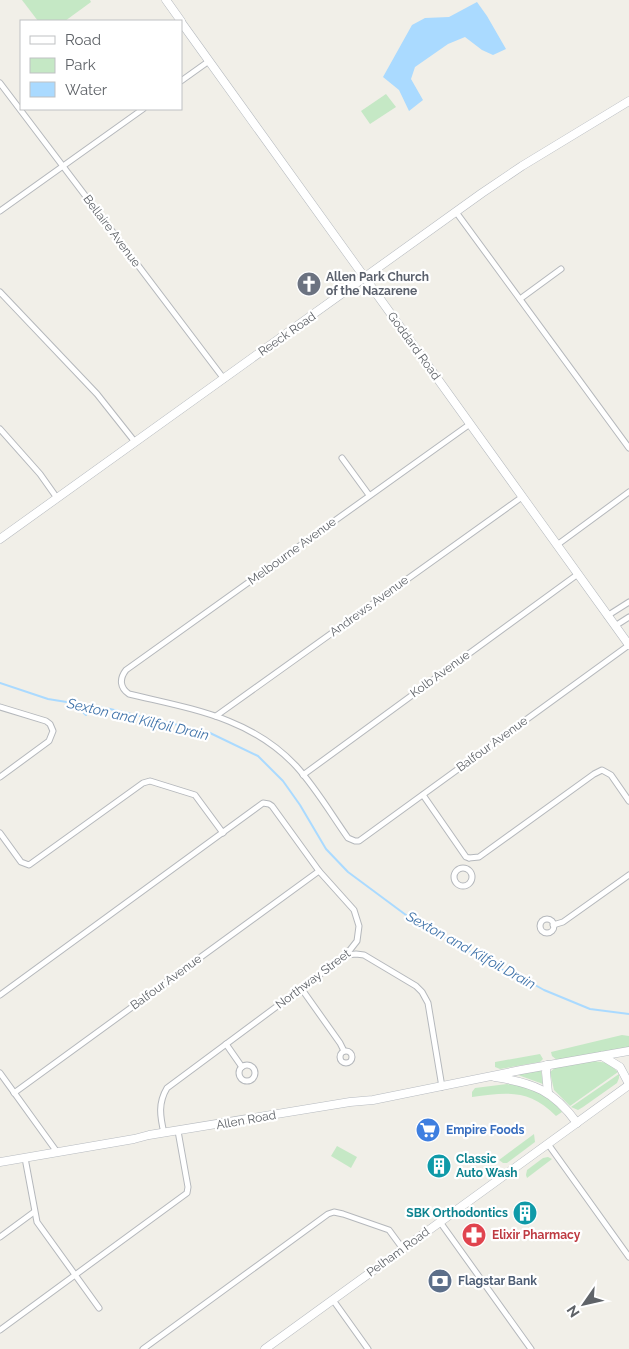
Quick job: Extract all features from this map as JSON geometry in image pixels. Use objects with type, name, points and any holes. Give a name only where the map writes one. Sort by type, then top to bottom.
[{"type":"main road","name":"Goddard Road","points":[[166,0],[180,20]]},
{"type":"main road","name":"Goddard Road","points":[[182,23],[629,645]]},
{"type":"main road","name":"Reeck Road","points":[[0,539],[506,176],[629,101]]},
{"type":"main road","name":"Allen Road","points":[[0,1162],[350,1102],[373,1100],[547,1065],[629,1051]]},
{"type":"main road","points":[[602,1056],[620,1067],[629,1085]]},
{"type":"main road","points":[[547,1065],[548,1093]]},
{"type":"main road","name":"Allen Road","points":[[491,1077],[519,1081],[536,1086],[566,1108],[577,1123]]},
{"type":"main road","name":"Pelham Road","points":[[265,1349],[629,1085]]},
{"type":"street","points":[[182,80],[209,61]]},
{"type":"street","name":"Bellaire Avenue","points":[[0,83],[20,109]]},
{"type":"street","name":"Bellaire Avenue","points":[[20,110],[224,379]]},
{"type":"street","points":[[0,211],[142,110]]},
{"type":"street","points":[[456,212],[629,448]]},
{"type":"street","points":[[520,299],[561,268]]},
{"type":"street","points":[[0,292],[97,394],[135,442]]},
{"type":"street","name":"Melbourne Avenue","points":[[216,716],[130,694],[123,688],[122,676],[126,670],[470,424]]},
{"type":"street","points":[[0,429],[40,474],[57,498]]},
{"type":"street","points":[[342,458],[369,495]]},
{"type":"street","points":[[557,545],[629,492]]},
{"type":"street","name":"Andrews Avenue","points":[[216,716],[522,497]]},
{"type":"street","name":"Kolb Avenue","points":[[303,774],[578,574]]},
{"type":"street","points":[[608,616],[629,602]]},
{"type":"street","points":[[615,626],[629,616]]},
{"type":"street","name":"Balfour Avenue","points":[[303,774],[348,838],[355,841],[363,839],[629,645]]},
{"type":"street","points":[[0,707],[46,721],[50,724],[53,731],[49,741],[0,777]]},
{"type":"street","points":[[216,716],[242,726],[265,740],[286,756],[303,774]]},
{"type":"street","points":[[423,795],[466,857],[469,858],[479,857],[598,771],[602,770],[609,773],[629,801]]},
{"type":"street","points":[[0,833],[21,862],[29,865],[143,783],[150,781],[194,794],[223,833],[0,995]]},
{"type":"street","name":"Northway Street","points":[[164,1133],[160,1108],[167,1088],[346,955],[357,941],[359,926],[357,916],[350,904],[319,871],[272,806],[262,803],[223,833]]},
{"type":"street","points":[[466,868],[469,858]]},
{"type":"street","name":"Balfour Avenue","points":[[14,1093],[319,871]]},
{"type":"street","points":[[553,925],[563,922],[629,875]]},
{"type":"street","points":[[346,955],[364,955],[416,986],[422,992],[428,1004],[442,1087]]},
{"type":"street","points":[[301,988],[344,1051]]},
{"type":"street","points":[[226,1044],[242,1067]]},
{"type":"street","points":[[0,1073],[57,1152]]},
{"type":"street","points":[[0,1330],[187,1193],[188,1186],[178,1131]]},
{"type":"street","points":[[548,1144],[629,1257]]},
{"type":"street","points":[[25,1158],[37,1222],[99,1308]]},
{"type":"street","points":[[0,1237],[34,1212]]},
{"type":"street","points":[[143,1349],[328,1214],[334,1212],[343,1214],[389,1230],[403,1249]]},
{"type":"street","points":[[440,1222],[531,1349]]},
{"type":"street","points":[[333,1300],[368,1349]]},
{"type":"green space","points":[[22,0],[90,0],[91,2],[66,20],[37,20]]},
{"type":"green space","points":[[386,94],[396,107],[370,124],[361,111]]},
{"type":"green space","points":[[622,1035],[629,1036],[629,1047],[557,1060],[552,1056],[551,1052]]},
{"type":"green space","points":[[540,1054],[543,1059],[540,1062],[500,1069],[495,1067],[495,1062]]},
{"type":"green space","points":[[594,1061],[608,1063],[618,1072],[570,1106],[554,1090],[550,1072],[556,1067]]},
{"type":"green space","points":[[541,1070],[543,1084],[518,1075],[518,1074]]},
{"type":"green space","points":[[619,1074],[617,1083],[583,1107],[578,1110],[571,1107]]},
{"type":"green space","points":[[507,1084],[538,1092],[551,1100],[562,1112],[556,1116],[537,1101],[517,1095],[497,1094],[472,1097],[472,1092],[475,1088]]},
{"type":"green space","points":[[534,1134],[535,1142],[507,1163],[499,1160]]},
{"type":"green space","points":[[337,1146],[357,1157],[351,1168],[331,1156]]},
{"type":"green space","points":[[548,1157],[552,1159],[527,1178],[527,1170],[543,1158]]},
{"type":"water","points":[[477,2],[506,49],[493,55],[482,50],[465,37],[448,44],[415,67],[411,79],[423,100],[409,111],[399,90],[383,77],[412,25],[425,18],[449,17]]},
{"type":"waterway","name":"Sexton and Kilfoil Drain","points":[[0,683],[48,699],[110,709],[208,732],[258,756],[283,781],[300,805],[326,849],[348,872],[410,918],[503,970],[544,990],[590,1009],[629,1014]]},
{"type":"waterway","points":[[73,703],[86,715]]},
{"type":"place","name":"Allen Park Church of the Nazarene","points":[[309,284]]},
{"type":"place","name":"Empire Foods","points":[[428,1130]]},
{"type":"place","name":"Classic Auto Wash","points":[[439,1166]]},
{"type":"place","name":"SBK Orthodontics","points":[[525,1213]]},
{"type":"place","name":"Elixir Pharmacy","points":[[474,1235]]},
{"type":"place","name":"Flagstar Bank","points":[[440,1281]]}]
